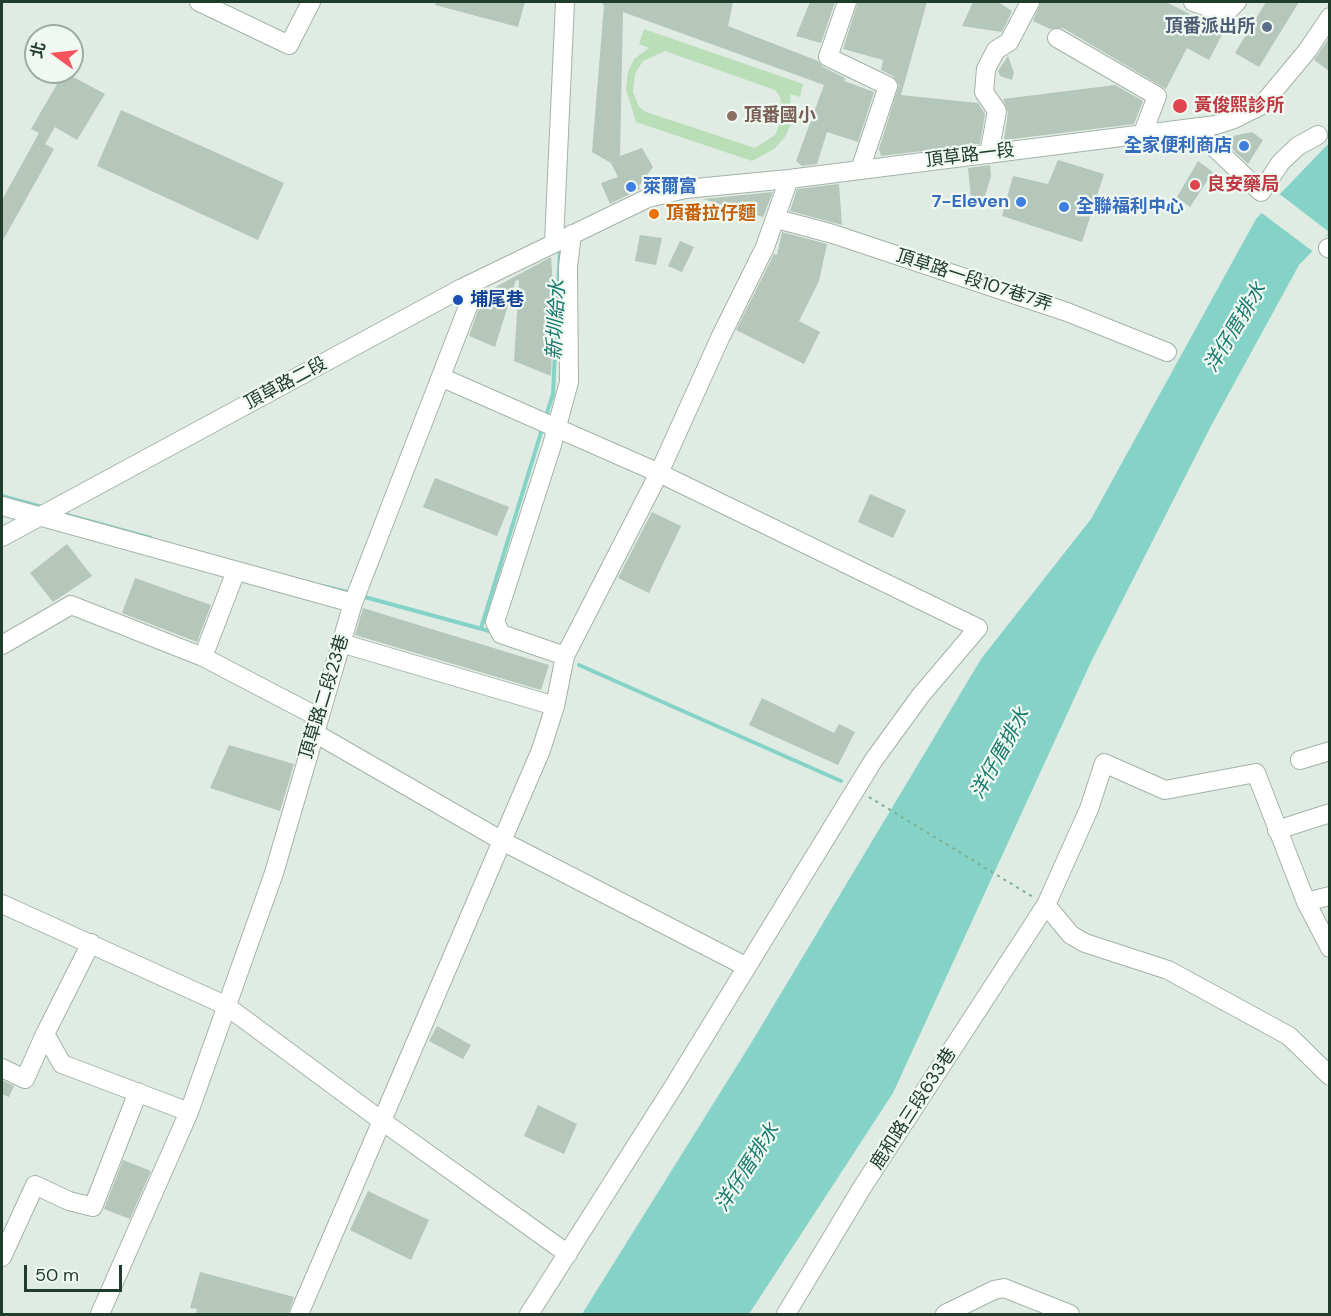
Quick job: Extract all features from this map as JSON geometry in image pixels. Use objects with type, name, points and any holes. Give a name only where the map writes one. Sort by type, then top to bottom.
[{"type":"street","points":[[199,2],[289,45],[311,2]]},
{"type":"street","points":[[554,242],[565,2]]},
{"type":"street","points":[[847,2],[828,57],[888,86],[860,170]]},
{"type":"street","points":[[989,154],[997,111],[984,92],[986,69],[996,50],[1010,42],[1030,2]]},
{"type":"street","points":[[1193,2],[1226,13],[1237,2]]},
{"type":"street","name":"頂草路一段","points":[[572,234],[638,203],[667,193],[1143,133],[1195,129],[1234,119],[1262,105],[1307,51],[1329,17]]},
{"type":"street","points":[[1057,38],[1157,96],[1143,133]]},
{"type":"street","points":[[1195,129],[1261,192],[1281,162],[1298,146],[1318,135]]},
{"type":"street","points":[[299,1314],[504,842],[541,750],[555,706],[564,656],[659,473],[777,219],[789,179]]},
{"type":"street","name":"頂草路一段107巷7弄","points":[[777,219],[833,234],[1067,312],[1167,352]]},
{"type":"street","points":[[564,656],[501,634],[495,622],[569,382],[568,267],[572,234]]},
{"type":"street","name":"頂草路二段","points":[[2,537],[462,288],[572,234]]},
{"type":"street","name":"頂草路二段23巷","points":[[100,1314],[189,1112],[225,1005],[274,873],[353,603],[443,378],[469,304],[462,288]]},
{"type":"street","points":[[443,378],[659,473],[978,627],[921,695],[856,789],[529,1314]]},
{"type":"street","points":[[2,506],[353,603]]},
{"type":"street","points":[[203,657],[236,571]]},
{"type":"street","points":[[2,645],[71,605],[203,657],[316,724],[504,842],[745,966]]},
{"type":"street","points":[[341,643],[555,706]]},
{"type":"street","points":[[1300,760],[1329,751]]},
{"type":"street","name":"鹿和路三段633巷","points":[[786,1314],[863,1186],[1046,905],[1089,809],[1104,764],[1166,790],[1256,773],[1277,830]]},
{"type":"street","points":[[1329,813],[1277,830],[1306,902],[1329,948]]},
{"type":"street","points":[[1306,902],[1329,896]]},
{"type":"street","points":[[2,904],[225,1005],[568,1254]]},
{"type":"street","points":[[1046,905],[1071,935],[1085,943],[1168,970],[1289,1036],[1329,1076]]},
{"type":"street","points":[[2,1068],[25,1079],[90,943]]},
{"type":"street","points":[[45,1034],[62,1064],[189,1112]]},
{"type":"street","points":[[2,1257],[35,1185],[69,1201],[93,1208],[138,1092]]},
{"type":"street","points":[[945,1314],[994,1290],[1004,1288],[1070,1314]]},
{"type":"path","points":[[856,789],[1046,905]]},
{"type":"green space","points":[[644,29],[803,84],[800,97],[790,94],[791,124],[785,137],[774,149],[752,161],[636,122],[626,89],[628,72],[634,59],[649,48],[639,44]],"holes":[[[665,51],[775,90],[780,97],[783,116],[775,135],[755,148],[646,112],[639,107],[633,92],[635,74],[643,61]]]},
{"type":"water","name":"洋仔厝排水","points":[[1329,143],[1329,234],[1299,265],[1212,424],[1091,662],[893,1093],[749,1314],[582,1314],[753,1040],[981,659],[1091,519],[1256,219]]},
{"type":"pier","points":[[1277,192],[1329,232],[1315,253],[1259,211]]},
{"type":"building","points":[[436,2],[525,2],[518,27],[435,5]]},
{"type":"building","points":[[733,2],[728,26],[818,61],[823,67],[845,78],[844,81],[874,92],[858,142],[827,132],[817,164],[802,166],[796,161],[824,85],[623,12],[620,156],[642,148],[653,167],[639,186],[640,189],[610,204],[601,183],[618,177],[611,163],[592,152],[604,5],[602,3]]},
{"type":"building","points":[[810,2],[835,2],[821,43],[796,36]]},
{"type":"building","points":[[858,2],[927,2],[901,95],[978,103],[985,114],[980,144],[881,156],[879,149],[899,85],[893,76],[881,70],[883,60],[843,49]]},
{"type":"building","points":[[973,2],[998,2],[1012,11],[1002,32],[962,26]]},
{"type":"building","points":[[1041,2],[1166,2],[1224,31],[1209,60],[1187,48],[1166,89],[1063,28],[1050,29],[1033,21]]},
{"type":"building","name":"頂番派出所","points":[[1266,2],[1299,2],[1259,67],[1235,53]]},
{"type":"building","points":[[1329,38],[1329,71],[1314,60]]},
{"type":"building","points":[[1008,56],[1014,73],[1012,80],[1000,76],[998,71]]},
{"type":"building","points":[[84,83],[105,94],[77,140],[55,127],[45,144],[54,149],[2,242],[2,200],[39,133],[31,129],[57,84]]},
{"type":"building","points":[[1115,85],[1143,101],[1134,124],[1004,140],[1008,112],[1003,99]]},
{"type":"building","points":[[121,110],[284,183],[258,240],[97,166]]},
{"type":"building","name":"全家便利商店","points":[[1252,132],[1263,140],[1248,164],[1228,145],[1233,136]]},
{"type":"building","name":"全聯福利中心","points":[[1058,160],[1104,174],[1082,242],[1002,216],[1013,176],[1048,184]]},
{"type":"building","name":"良安藥局","points":[[1198,161],[1213,172],[1190,207],[1177,197]]},
{"type":"building","points":[[990,165],[991,176],[985,196],[971,198],[968,168]]},
{"type":"building","points":[[839,184],[842,225],[790,211],[797,189]]},
{"type":"building","points":[[773,192],[763,217],[703,199]]},
{"type":"building","points":[[782,232],[827,244],[819,281],[799,321],[820,332],[804,364],[736,330],[774,254],[777,255]]},
{"type":"building","points":[[640,235],[662,238],[656,265],[635,261]]},
{"type":"building","points":[[680,241],[694,247],[682,272],[668,266]]},
{"type":"building","points":[[551,257],[554,301],[551,376],[514,361],[519,281],[516,280],[495,347],[469,336],[479,308],[479,296]]},
{"type":"building","points":[[435,478],[509,507],[497,536],[423,507]]},
{"type":"building","points":[[870,494],[906,510],[893,538],[858,522]]},
{"type":"building","points":[[652,512],[681,526],[649,593],[618,578]]},
{"type":"building","points":[[67,544],[92,576],[53,602],[30,573]]},
{"type":"building","points":[[135,578],[211,605],[197,642],[122,613]]},
{"type":"building","points":[[363,608],[549,665],[541,690],[355,635]]},
{"type":"building","points":[[762,698],[834,733],[839,724],[855,732],[838,765],[749,725]]},
{"type":"building","points":[[229,745],[294,764],[280,811],[210,788]]},
{"type":"building","points":[[437,1026],[471,1045],[463,1059],[429,1041]]},
{"type":"building","points":[[2,1080],[14,1086],[9,1097],[2,1094]]},
{"type":"building","points":[[538,1105],[577,1124],[564,1154],[524,1136]]},
{"type":"building","points":[[123,1160],[151,1171],[130,1219],[104,1209]]},
{"type":"building","points":[[368,1191],[429,1220],[411,1260],[350,1230]]},
{"type":"building","points":[[200,1272],[294,1297],[288,1314],[196,1314],[197,1309],[190,1308]]},
{"type":"waterway","name":"新圳給水","points":[[546,416],[553,394],[560,248]]},
{"type":"waterway","name":"新圳給水","points":[[481,628],[543,426]]},
{"type":"waterway","points":[[2,496],[42,507]]},
{"type":"waterway","points":[[60,513],[151,538]]},
{"type":"waterway","points":[[323,586],[351,593]]},
{"type":"waterway","points":[[361,596],[493,632]]},
{"type":"waterway","points":[[579,665],[841,781]]},
{"type":"place","name":"頂番派出所","points":[[1267,27]]},
{"type":"place","name":"黃俊熙診所","points":[[1180,106]]},
{"type":"place","name":"頂番國小","points":[[732,116]]},
{"type":"place","name":"全家便利商店","points":[[1244,146]]},
{"type":"place","name":"良安藥局","points":[[1195,185]]},
{"type":"place","name":"萊爾富","points":[[631,187]]},
{"type":"place","name":"7-Eleven","points":[[1021,202]]},
{"type":"place","name":"全聯福利中心","points":[[1064,207]]},
{"type":"place","name":"頂番拉仔麵","points":[[654,214]]},
{"type":"place","name":"埔尾巷","points":[[458,300]]}]
